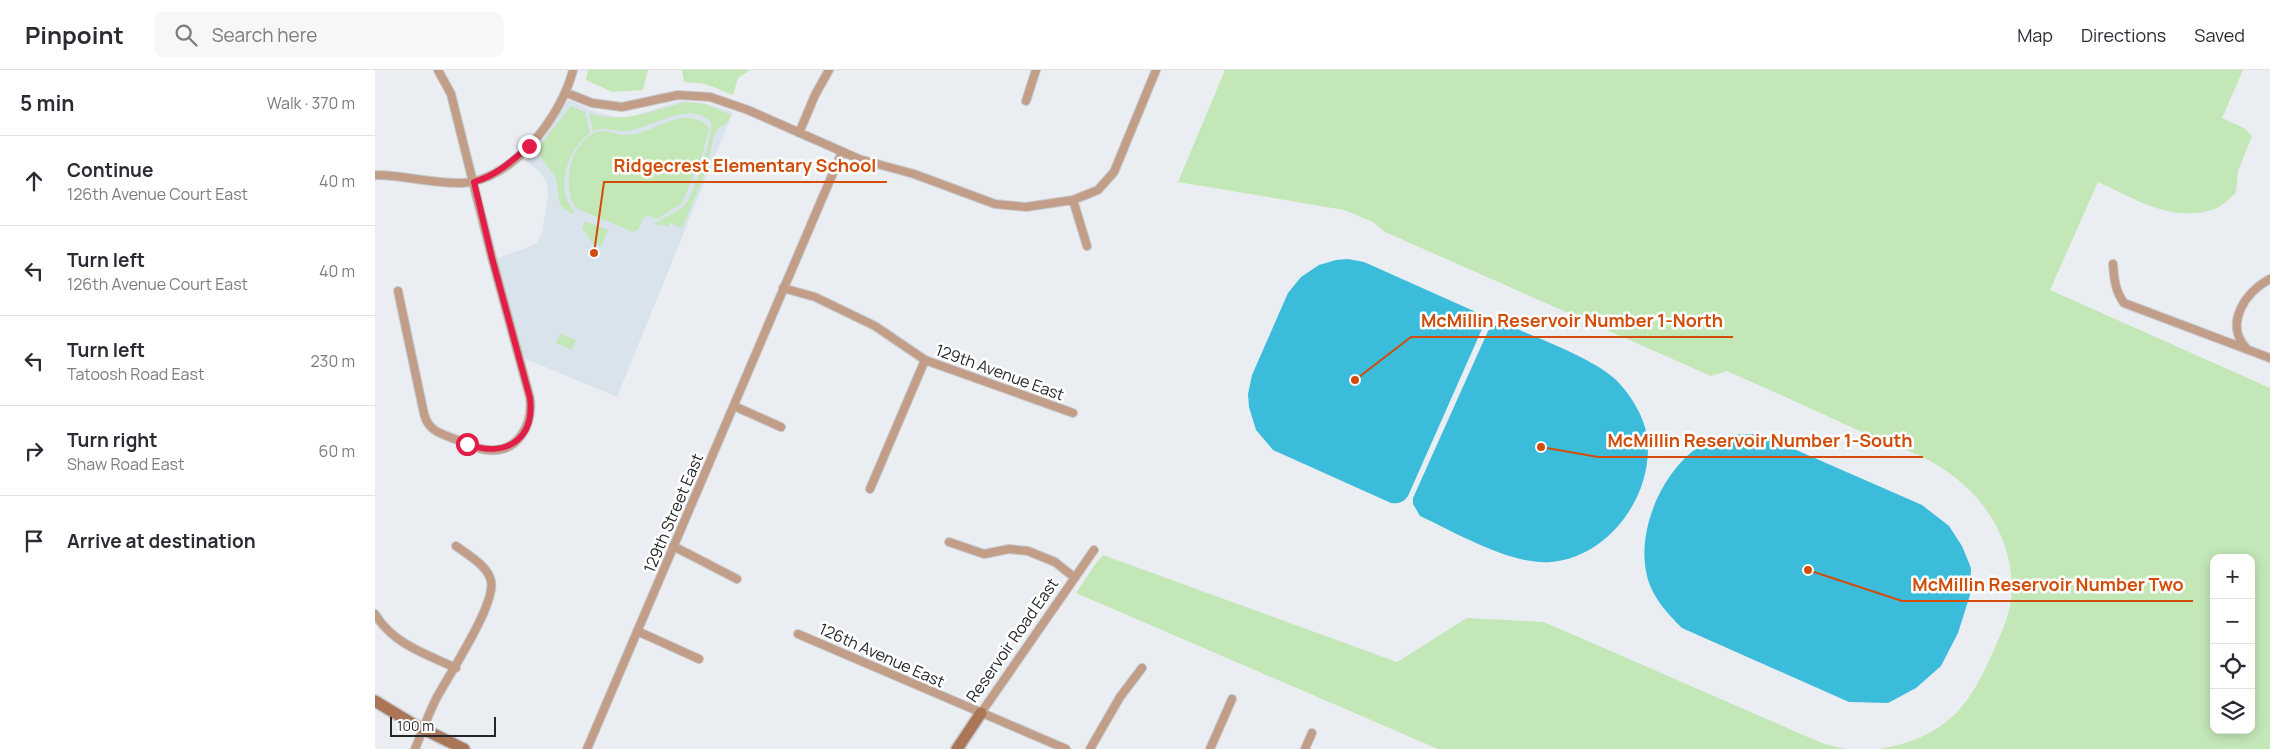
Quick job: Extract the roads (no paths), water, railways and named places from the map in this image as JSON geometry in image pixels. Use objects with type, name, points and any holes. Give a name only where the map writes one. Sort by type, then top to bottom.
[{"type":"main road","points":[[375,701],[423,729],[464,749]]},
{"type":"main road","name":"Reservoir Road East","points":[[957,749],[981,713]]},
{"type":"street","points":[[398,291],[423,409],[430,426],[473,447],[493,450],[505,448],[517,441],[523,434],[529,421],[530,398],[492,258],[451,94],[438,70]]},
{"type":"street","points":[[375,175],[392,175],[446,183],[474,182],[498,172],[529,146],[567,93],[573,70]]},
{"type":"street","points":[[799,133],[815,95],[829,70]]},
{"type":"street","points":[[1026,101],[1036,70]]},
{"type":"street","points":[[567,93],[592,103],[622,107],[678,94],[710,97],[738,106],[842,152],[1003,206],[1031,207],[1073,200],[1098,190],[1114,172],[1156,70]]},
{"type":"street","points":[[783,288],[842,152]]},
{"type":"street","points":[[1073,200],[1087,246]]},
{"type":"street","points":[[2113,264],[2114,280],[2119,296],[2124,303],[2178,325],[2270,358]]},
{"type":"street","points":[[2246,348],[2236,330],[2237,316],[2249,296],[2270,279]]},
{"type":"street","name":"129th Avenue East","points":[[783,288],[815,297],[875,326],[925,360],[1073,413]]},
{"type":"street","name":"129th Street East","points":[[587,749],[783,288]]},
{"type":"street","points":[[871,489],[925,360]]},
{"type":"street","points":[[734,406],[781,427]]},
{"type":"street","points":[[949,542],[984,554],[1009,550],[1028,551],[1055,562],[1075,578]]},
{"type":"street","points":[[415,749],[436,700],[456,668],[491,594],[492,583],[483,567],[456,546]]},
{"type":"street","points":[[673,546],[737,578]]},
{"type":"street","name":"Reservoir Road East","points":[[981,713],[1093,550]]},
{"type":"street","points":[[375,614],[380,623],[395,638],[456,668]]},
{"type":"street","points":[[637,632],[699,660]]},
{"type":"street","name":"126th Avenue East","points":[[798,634],[1066,749]]},
{"type":"street","points":[[1090,749],[1120,697],[1142,668]]},
{"type":"street","points":[[1210,749],[1232,698]]},
{"type":"street","points":[[1305,749],[1311,733]]},
{"type":"water","points":[[1348,259],[1364,262],[1476,312],[1482,318],[1482,329],[1408,496],[1399,503],[1391,503],[1273,450],[1256,430],[1249,407],[1248,394],[1252,375],[1288,293],[1301,277],[1319,265]]},
{"type":"water","points":[[1505,324],[1566,350],[1610,374],[1633,401],[1645,429],[1648,458],[1644,479],[1636,500],[1609,535],[1592,548],[1572,557],[1551,562],[1535,562],[1501,553],[1420,516],[1413,504],[1413,498],[1488,331],[1493,326]]},
{"type":"water","points":[[1760,434],[1922,505],[1949,526],[1962,546],[1971,568],[1970,595],[1958,633],[1941,666],[1916,688],[1888,703],[1849,702],[1682,628],[1655,595],[1646,571],[1644,553],[1646,534],[1651,514],[1669,478],[1681,462],[1695,449],[1711,439],[1729,435]]},
{"type":"place","name":"Ridgecrest Elementary School","points":[[594,253]]},
{"type":"place","name":"McMillin Reservoir Number 1-North","points":[[1355,380]]},
{"type":"place","name":"McMillin Reservoir Number 1-South","points":[[1541,447]]},
{"type":"place","name":"McMillin Reservoir Number Two","points":[[1808,570]]}]
